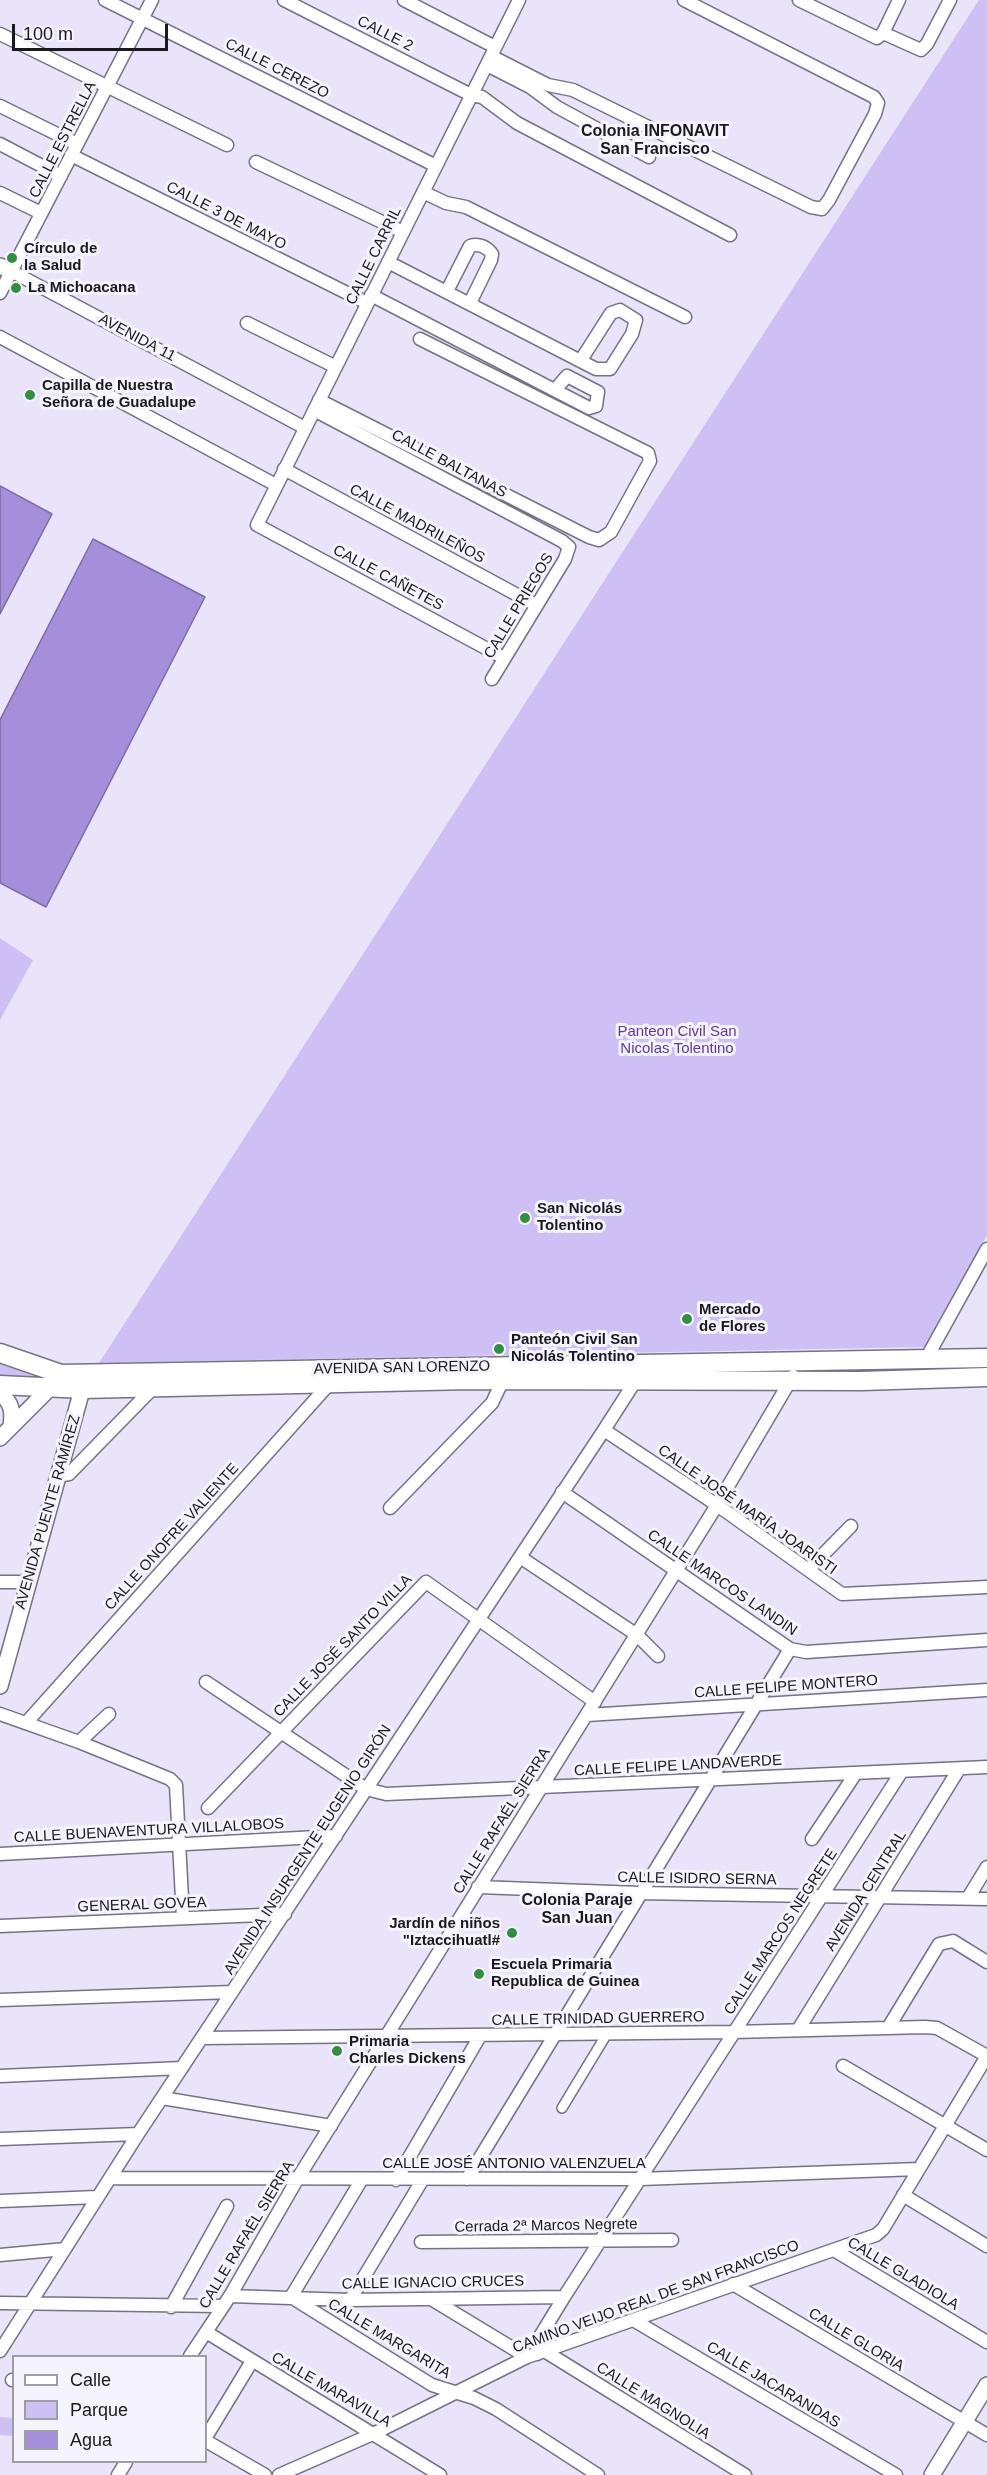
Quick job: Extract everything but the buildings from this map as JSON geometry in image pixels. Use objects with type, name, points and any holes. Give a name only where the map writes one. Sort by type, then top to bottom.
[{"type":"main road","name":"AVENIDA SAN LORENZO","points":[[0,1353],[57,1380]]},
{"type":"main road","name":"AVENIDA SAN LORENZO","points":[[331,1376],[503,1380],[798,1361],[987,1358]]},
{"type":"main road","name":"AVENIDA SAN LORENZO","points":[[0,1385],[57,1380],[636,1372],[862,1381],[987,1377]]},
{"type":"street","name":"CALLE CEREZO","points":[[105,0],[436,166]]},
{"type":"street","name":"CALLE ESTRELLA","points":[[0,293],[5,269],[41,213],[152,0]]},
{"type":"street","name":"CALLE 2","points":[[284,0],[471,95],[482,97],[518,123],[730,235]]},
{"type":"street","points":[[404,0],[491,56],[557,107],[650,157]]},
{"type":"street","name":"CALLE CARRIL","points":[[256,525],[519,0]]},
{"type":"street","points":[[491,56],[548,85],[573,90],[811,207],[822,208],[829,200],[875,114],[878,103],[874,97],[684,0]]},
{"type":"street","points":[[799,0],[877,38],[883,33],[899,0]]},
{"type":"street","points":[[883,33],[921,50],[927,44],[950,0]]},
{"type":"street","points":[[0,34],[227,146]]},
{"type":"street","name":"CALLE 3 DE MAYO","points":[[0,105],[75,149],[369,299],[555,390]]},
{"type":"street","points":[[0,144],[61,176]]},
{"type":"street","points":[[256,162],[403,232]]},
{"type":"street","points":[[423,192],[446,203],[466,207],[685,317]]},
{"type":"street","points":[[0,193],[41,213]]},
{"type":"street","points":[[447,291],[470,246],[476,244],[489,249],[492,254],[491,260],[470,303]]},
{"type":"street","points":[[388,262],[447,291],[581,360],[603,371],[610,369],[632,334],[636,320],[620,310],[611,313],[581,360]]},
{"type":"street","name":"AVENIDA 11","points":[[5,269],[305,428]]},
{"type":"street","points":[[247,323],[336,367]]},
{"type":"street","points":[[0,337],[276,485]]},
{"type":"street","points":[[317,405],[589,537],[599,540],[610,532],[650,461],[648,453],[420,339]]},
{"type":"street","name":"CALLE BALTANAS","points":[[317,405],[569,547]]},
{"type":"street","name":"CALLE MADRILEÑOS","points":[[284,469],[536,605]]},
{"type":"street","name":"CALLE CAÑETES","points":[[256,525],[504,658]]},
{"type":"street","name":"CALLE PRIEGOS","points":[[492,679],[566,559],[569,547]]},
{"type":"street","points":[[926,1359],[987,1249]]},
{"type":"street","name":"CALLE RAFAÉL SIERRA","points":[[191,2355],[221,2306],[230,2296],[298,2178],[717,1505],[792,1379],[798,1361]]},
{"type":"street","name":"AVENIDA INSURGENTE EUGENIO GIRÓN","points":[[0,2351],[138,2134],[604,1430],[636,1372]]},
{"type":"street","name":"CALLE ONOFRE VALIENTE","points":[[27,1723],[331,1376]]},
{"type":"street","points":[[57,1476],[69,1474],[156,1379]]},
{"type":"street","points":[[0,1438],[57,1380]]},
{"type":"street","points":[[390,1508],[492,1403],[503,1380]]},
{"type":"street","name":"AVENIDA PUENTE RAMÍREZ","points":[[0,1686],[4,1652],[27,1582],[85,1381]]},
{"type":"street","points":[[0,1394],[8,1400],[13,1410],[11,1426]]},
{"type":"street","name":"CALLE JOSÉ MARÍA JOARISTI","points":[[604,1430],[717,1505],[842,1594],[987,1587]]},
{"type":"street","name":"CALLE MARCOS LANDIN","points":[[562,1492],[790,1649],[806,1652],[987,1640]]},
{"type":"street","points":[[808,1570],[851,1526]]},
{"type":"street","points":[[520,1557],[637,1635],[658,1656]]},
{"type":"street","points":[[0,1582],[27,1582]]},
{"type":"street","name":"CALLE JOSÉ SANTO VILLA","points":[[208,1808],[426,1582],[478,1618]]},
{"type":"street","points":[[478,1618],[595,1702]]},
{"type":"street","points":[[467,2179],[639,1893],[790,1649]]},
{"type":"street","name":"CALLE FELIPE LANDAVERDE","points":[[206,1682],[366,1789],[386,1794],[987,1767]]},
{"type":"street","name":"CALLE FELIPE MONTERO","points":[[587,1715],[987,1690]]},
{"type":"street","points":[[0,1714],[79,1742],[170,1779],[177,1785],[183,1918]]},
{"type":"street","points":[[79,1742],[110,1714]]},
{"type":"street","name":"AVENIDA CENTRAL","points":[[798,2030],[959,1769]]},
{"type":"street","name":"CALLE MARCOS NEGRETE","points":[[537,2354],[539,2338],[564,2297],[902,1771]]},
{"type":"street","points":[[812,1839],[856,1773]]},
{"type":"street","name":"CALLE BUENAVENTURA VILLALOBOS","points":[[0,1854],[336,1836]]},
{"type":"street","points":[[968,1898],[987,1867]]},
{"type":"street","name":"CALLE ISIDRO SERNA","points":[[478,1887],[639,1893],[987,1899]]},
{"type":"street","name":"GENERAL GOVEA","points":[[0,1926],[285,1914]]},
{"type":"street","points":[[888,2028],[939,1944],[953,1941],[987,1962]]},
{"type":"street","points":[[0,2000],[232,1992]]},
{"type":"street","name":"CALLE TRINIDAD GUERRERO","points":[[203,2037],[480,2036],[557,2032],[734,2032],[938,2028],[987,2056]]},
{"type":"street","points":[[562,2108],[608,2032]]},
{"type":"street","points":[[396,2180],[480,2036]]},
{"type":"street","points":[[987,2056],[903,2194],[987,2246]]},
{"type":"street","points":[[843,2066],[987,2150]]},
{"type":"street","points":[[0,2076],[182,2068]]},
{"type":"street","points":[[162,2098],[331,2126]]},
{"type":"street","points":[[0,2139],[138,2134]]},
{"type":"street","name":"CALLE JOSÉ ANTONIO VALENZUELA","points":[[110,2178],[640,2179],[919,2169]]},
{"type":"street","points":[[291,2297],[362,2179]]},
{"type":"street","points":[[350,2300],[423,2179]]},
{"type":"street","name":"CAMINO VEIJO REAL DE SAN FRANCISCO","points":[[279,2475],[375,2433],[537,2354],[876,2235],[883,2229],[903,2194]]},
{"type":"street","points":[[0,2201],[97,2197]]},
{"type":"street","points":[[171,2307],[228,2206]]},
{"type":"street","name":"Cerrada 2ª Marcos Negrete","points":[[421,2242],[672,2240]]},
{"type":"street","points":[[0,2254],[65,2249]]},
{"type":"street","name":"CALLE GLADIOLA","points":[[834,2250],[987,2342]]},
{"type":"street","name":"CALLE GLORIA","points":[[733,2284],[987,2434]]},
{"type":"street","name":"CALLE IGNACIO CRUCES","points":[[230,2296],[350,2300],[564,2297]]},
{"type":"street","name":"CALLE MARGARITA","points":[[291,2297],[432,2385],[453,2394],[474,2398],[496,2409],[598,2475]]},
{"type":"street","name":"CALLE MAGNOLIA","points":[[432,2299],[537,2354],[745,2475]]},
{"type":"street","points":[[0,2303],[221,2306]]},
{"type":"street","name":"CALLE JACARANDAS","points":[[635,2321],[896,2475]]},
{"type":"street","name":"CALLE MARAVILLA","points":[[206,2332],[375,2433],[440,2475]]},
{"type":"street","points":[[207,2437],[252,2361]]},
{"type":"street","points":[[932,2475],[987,2385]]},
{"type":"street","points":[[207,2440],[265,2475]]},
{"type":"green space","name":"Panteon Civil San Nicolas Tolentino","points":[[979,0],[987,0],[987,1235],[926,1347],[99,1363]]},
{"type":"green space","points":[[0,938],[33,960],[0,1020]]},
{"type":"green space","points":[[0,1357],[33,1369],[37,1378],[0,1384]]},
{"type":"green space","points":[[0,2417],[12,2418],[12,2436],[0,2435]]},
{"type":"water","points":[[0,486],[52,514],[0,614]]},
{"type":"water","points":[[93,539],[205,597],[46,907],[0,883],[0,720]]},
{"type":"place","name":"Círculo de la Salud","points":[[12,258]]},
{"type":"place","name":"La Michoacana","points":[[16,288]]},
{"type":"place","name":"Capilla de Nuestra Señora de Guadalupe","points":[[30,395]]},
{"type":"place","name":"San Nicolás Tolentino","points":[[525,1218]]},
{"type":"place","name":"Mercado de Flores","points":[[687,1319]]},
{"type":"place","name":"Panteón Civil San Nicolás Tolentino","points":[[499,1349]]},
{"type":"place","name":"Jardín de niños \"Iztaccihuatl#","points":[[512,1933]]},
{"type":"place","name":"Escuela Primaria Republica de Guinea","points":[[479,1974]]},
{"type":"place","name":"Primaria Charles Dickens","points":[[337,2051]]},
{"type":"district","name":"Colonia INFONAVIT San Francisco","points":[[655,141]]},
{"type":"district","name":"Colonia Paraje San Juan","points":[[577,1910]]}]
